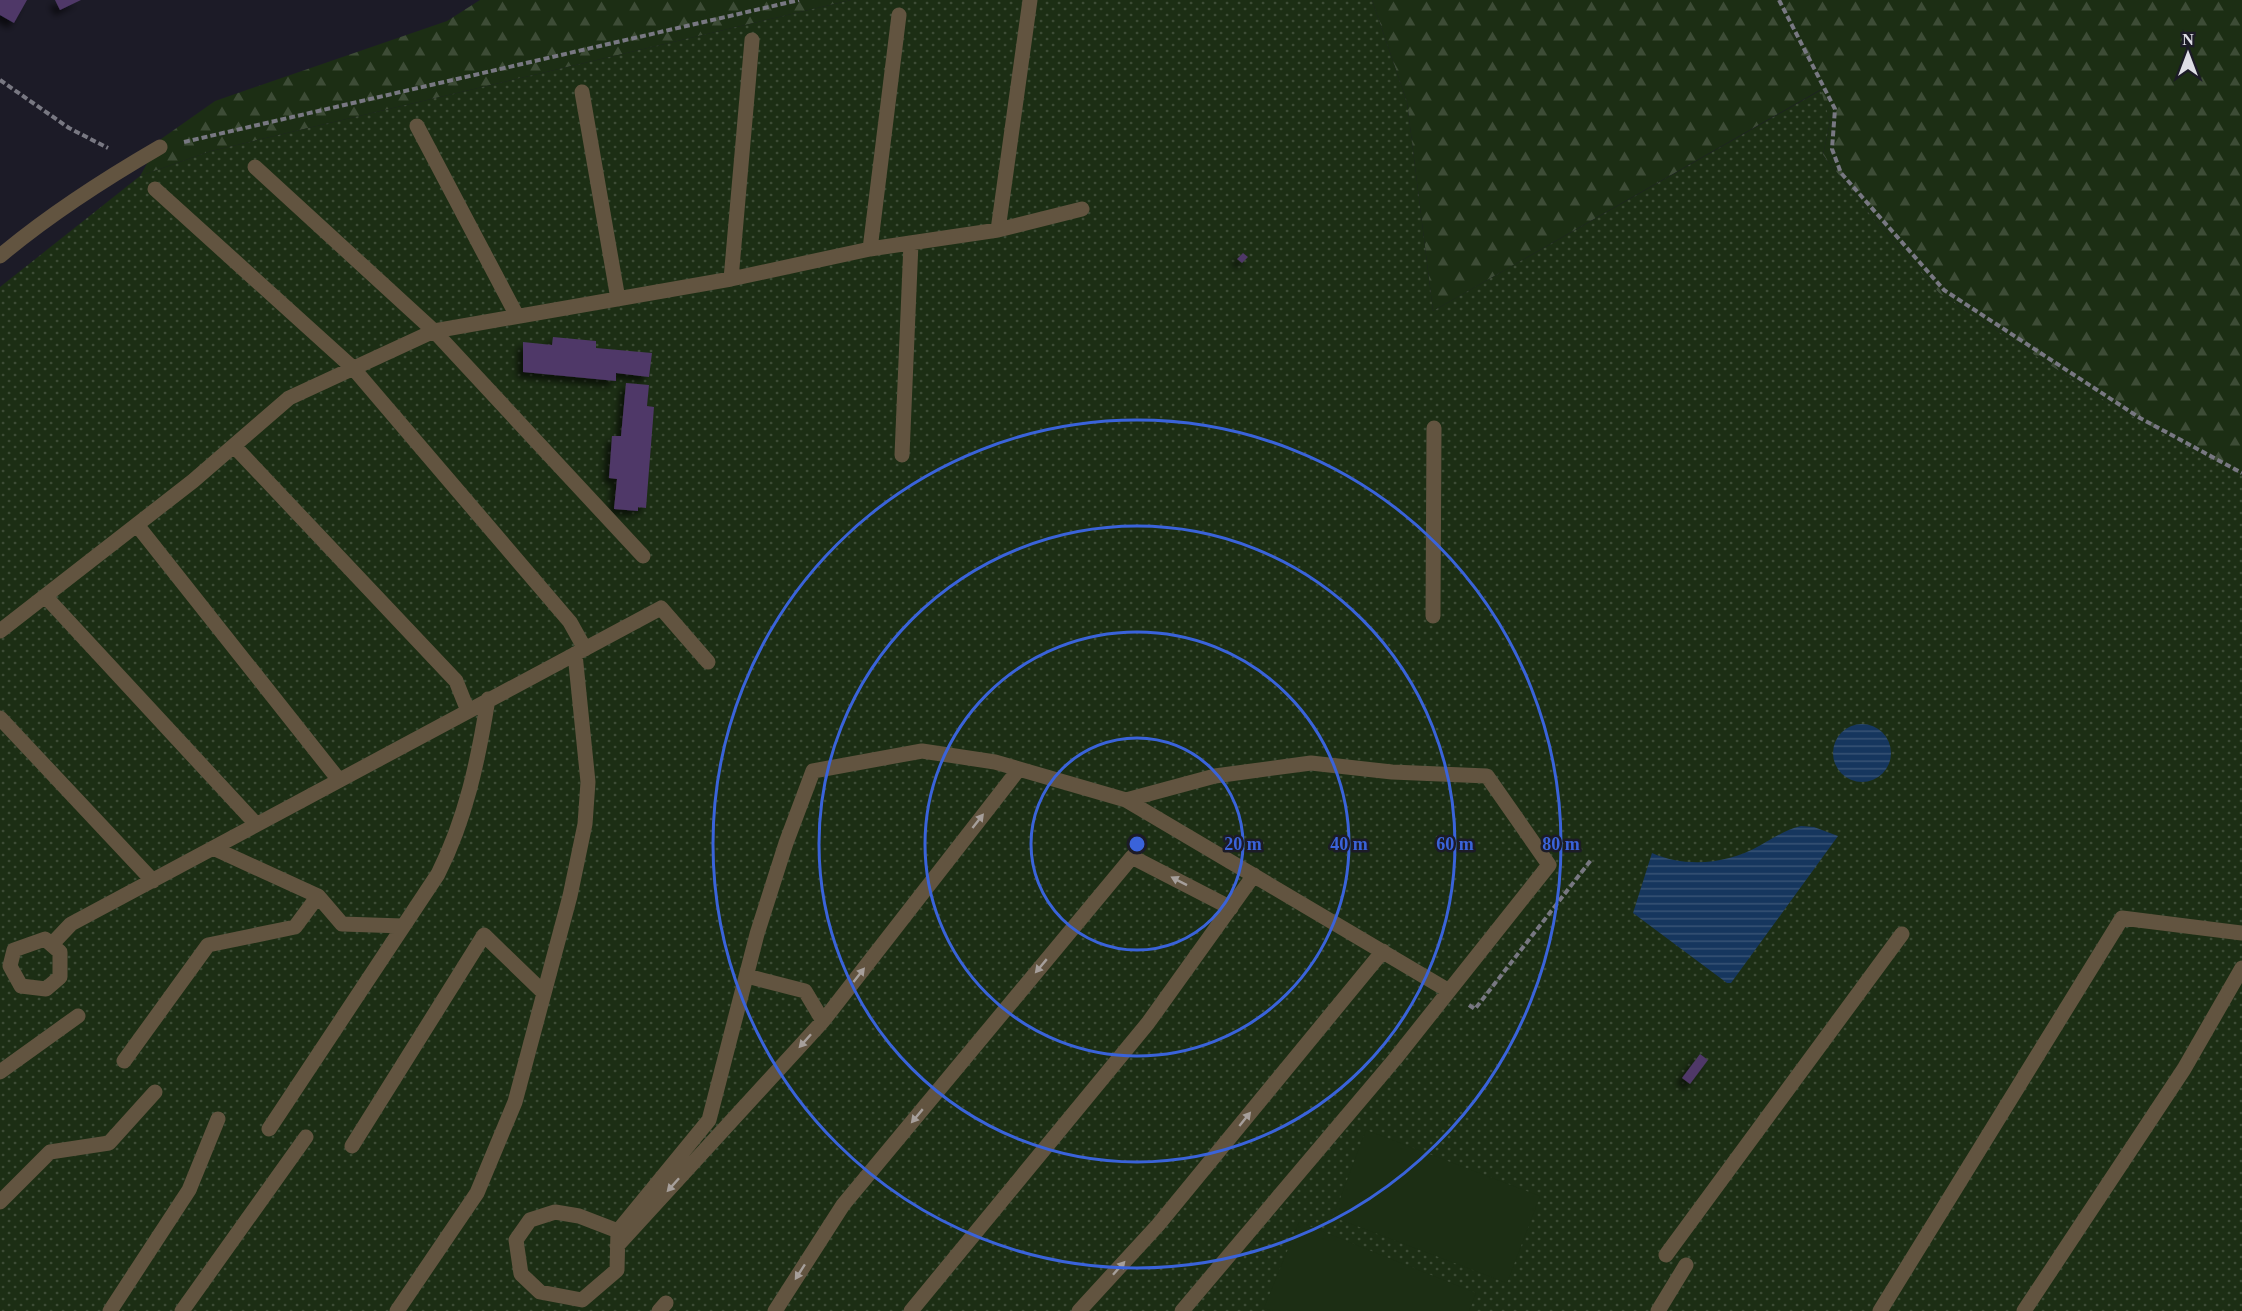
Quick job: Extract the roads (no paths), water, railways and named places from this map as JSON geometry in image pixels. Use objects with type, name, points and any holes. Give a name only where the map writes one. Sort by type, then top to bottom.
[{"type":"street","points":[[998,230],[1030,0]]},
{"type":"street","points":[[870,249],[899,15]]},
{"type":"street","points":[[731,279],[752,40]]},
{"type":"street","points":[[582,92],[618,299]]},
{"type":"street","points":[[417,126],[517,316]]},
{"type":"street","points":[[0,256],[37,225],[93,185],[160,147]]},
{"type":"street","points":[[255,167],[434,331],[643,556]]},
{"type":"street","points":[[155,189],[353,368],[570,622],[580,652],[588,772],[585,824],[570,896],[515,1102],[477,1193],[397,1311]]},
{"type":"street","points":[[0,631],[234,446],[289,398],[434,331],[731,279],[870,249],[998,230],[1082,209]]},
{"type":"street","points":[[902,455],[911,243]]},
{"type":"street","points":[[1433,616],[1434,428]]},
{"type":"street","points":[[234,446],[456,681],[468,711]]},
{"type":"street","points":[[136,525],[339,780]]},
{"type":"street","points":[[45,596],[256,824]]},
{"type":"street","points":[[52,943],[71,924],[661,608],[708,662]]},
{"type":"street","points":[[268,1129],[438,874],[456,837],[468,800],[489,699]]},
{"type":"street","points":[[0,718],[153,881]]},
{"type":"street","points":[[618,1238],[579,1216],[555,1212],[530,1220],[516,1240],[521,1274],[540,1292],[582,1300],[617,1270],[618,1238],[709,1120],[747,976],[786,843],[813,771],[922,751],[995,762],[1126,800],[1449,991]]},
{"type":"street","points":[[1126,800],[1215,776],[1311,763],[1392,772],[1486,776],[1549,865],[1449,991],[1182,1311]]},
{"type":"street","points":[[618,1238],[823,1022],[1019,769]]},
{"type":"street","points":[[213,848],[318,896],[342,924],[403,926]]},
{"type":"street","points":[[775,1311],[843,1204],[1132,857],[1231,908]]},
{"type":"street","points":[[911,1311],[1148,1023],[1254,876]]},
{"type":"street","points":[[124,1061],[208,945],[295,927],[318,896]]},
{"type":"street","points":[[1880,1311],[2121,918],[2242,933]]},
{"type":"street","points":[[1666,1255],[1902,934]]},
{"type":"street","points":[[352,1146],[484,935],[544,993]]},
{"type":"street","points":[[45,939],[60,952],[60,977],[46,989],[21,986],[5,967],[14,950],[45,939]]},
{"type":"street","points":[[1079,1311],[1158,1225],[1383,951]]},
{"type":"street","points":[[2024,1311],[2184,1069],[2242,968]]},
{"type":"street","points":[[747,976],[805,992],[823,1022]]},
{"type":"street","points":[[0,1072],[78,1016]]},
{"type":"street","points":[[0,1202],[50,1152],[109,1143],[155,1092]]},
{"type":"street","points":[[110,1311],[189,1190],[218,1119]]},
{"type":"street","points":[[182,1311],[306,1137]]},
{"type":"street","points":[[1659,1311],[1686,1265]]},
{"type":"water","points":[[1856,724],[1868,724],[1883,732],[1891,747],[1891,759],[1883,774],[1868,782],[1856,782],[1841,774],[1833,759],[1833,747],[1841,732]]},
{"type":"water","points":[[1801,826],[1814,827],[1838,836],[1731,983],[1727,983],[1633,913],[1652,853],[1679,861],[1720,860],[1747,852],[1784,832]]}]
